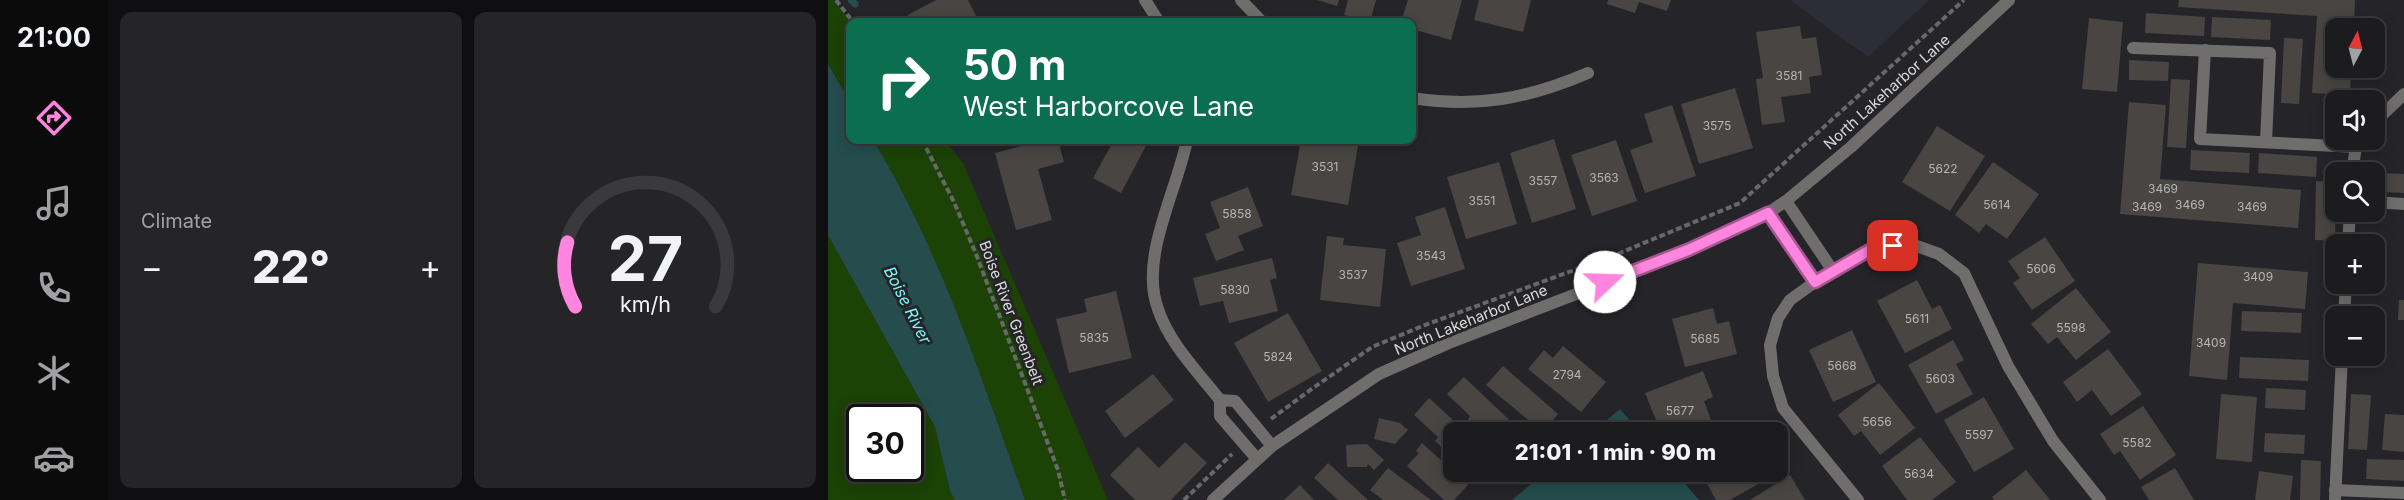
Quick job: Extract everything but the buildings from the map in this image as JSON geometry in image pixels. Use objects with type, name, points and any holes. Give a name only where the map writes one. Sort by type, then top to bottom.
[{"type":"street","points":[[1145,0],[1156,18]]},
{"type":"street","points":[[1241,0],[1258,18]]},
{"type":"street","name":"North Lakeharbor Lane","points":[[1213,500],[1272,446],[1379,374],[1449,343],[1688,250],[1768,213],[1786,201],[1851,147],[2009,0]]},
{"type":"street","points":[[2133,48],[2270,53],[2266,142]]},
{"type":"street","points":[[2205,51],[2200,139],[2325,143]]},
{"type":"street","points":[[1416,99],[1443,103],[1503,100],[1551,88],[1588,73]]},
{"type":"street","points":[[2385,112],[2404,94]]},
{"type":"street","points":[[1186,144],[1156,246],[1151,280],[1157,309],[1171,336],[1220,400],[1220,416],[1257,459]]},
{"type":"street","points":[[1786,201],[1833,271]]},
{"type":"street","points":[[2385,203],[2404,204]]},
{"type":"street","points":[[1768,213],[1815,282]]},
{"type":"street","points":[[1857,500],[1783,408],[1773,376],[1770,345],[1778,318],[1790,300],[1815,282],[1875,247],[1911,244],[1939,254],[1964,273],[2008,366],[2054,441],[2100,500]]},
{"type":"street","points":[[2341,366],[2335,495],[2404,493]]},
{"type":"street","points":[[1220,400],[1235,401],[1272,446]]},
{"type":"path","points":[[836,0],[851,18]]},
{"type":"path","points":[[1266,423],[1372,348],[1425,325],[1615,255],[1740,203],[1964,0]]},
{"type":"path","name":"Boise River Greenbelt","points":[[923,144],[954,202],[976,254],[1058,470],[1065,500]]},
{"type":"path","points":[[1184,500],[1233,453]]},
{"type":"shaded area","points":[[1790,0],[1929,0],[1868,57]]},
{"type":"green space","points":[[828,0],[834,0],[849,18],[846,18],[846,95],[828,64]]},
{"type":"green space","points":[[875,144],[948,144],[963,163],[1108,500],[1025,500],[958,316],[897,182]]},
{"type":"green space","points":[[828,235],[922,404],[846,404],[846,482],[924,482],[924,407],[935,427],[950,491],[955,500],[828,500]]},
{"type":"water","name":"Boise River","points":[[828,64],[846,95],[846,144],[875,144],[897,182],[958,316],[1025,500],[955,500],[950,491],[935,427],[828,235]]},
{"type":"water","points":[[1620,409],[1631,422],[1605,422]]},
{"type":"water","points":[[1534,482],[1683,482],[1699,500],[1512,500]]},
{"type":"waterway","points":[[851,0],[855,4]]},
{"type":"route","points":[[1605,282],[1688,250],[1768,213],[1815,282],[1875,247],[1893,246]]}]
